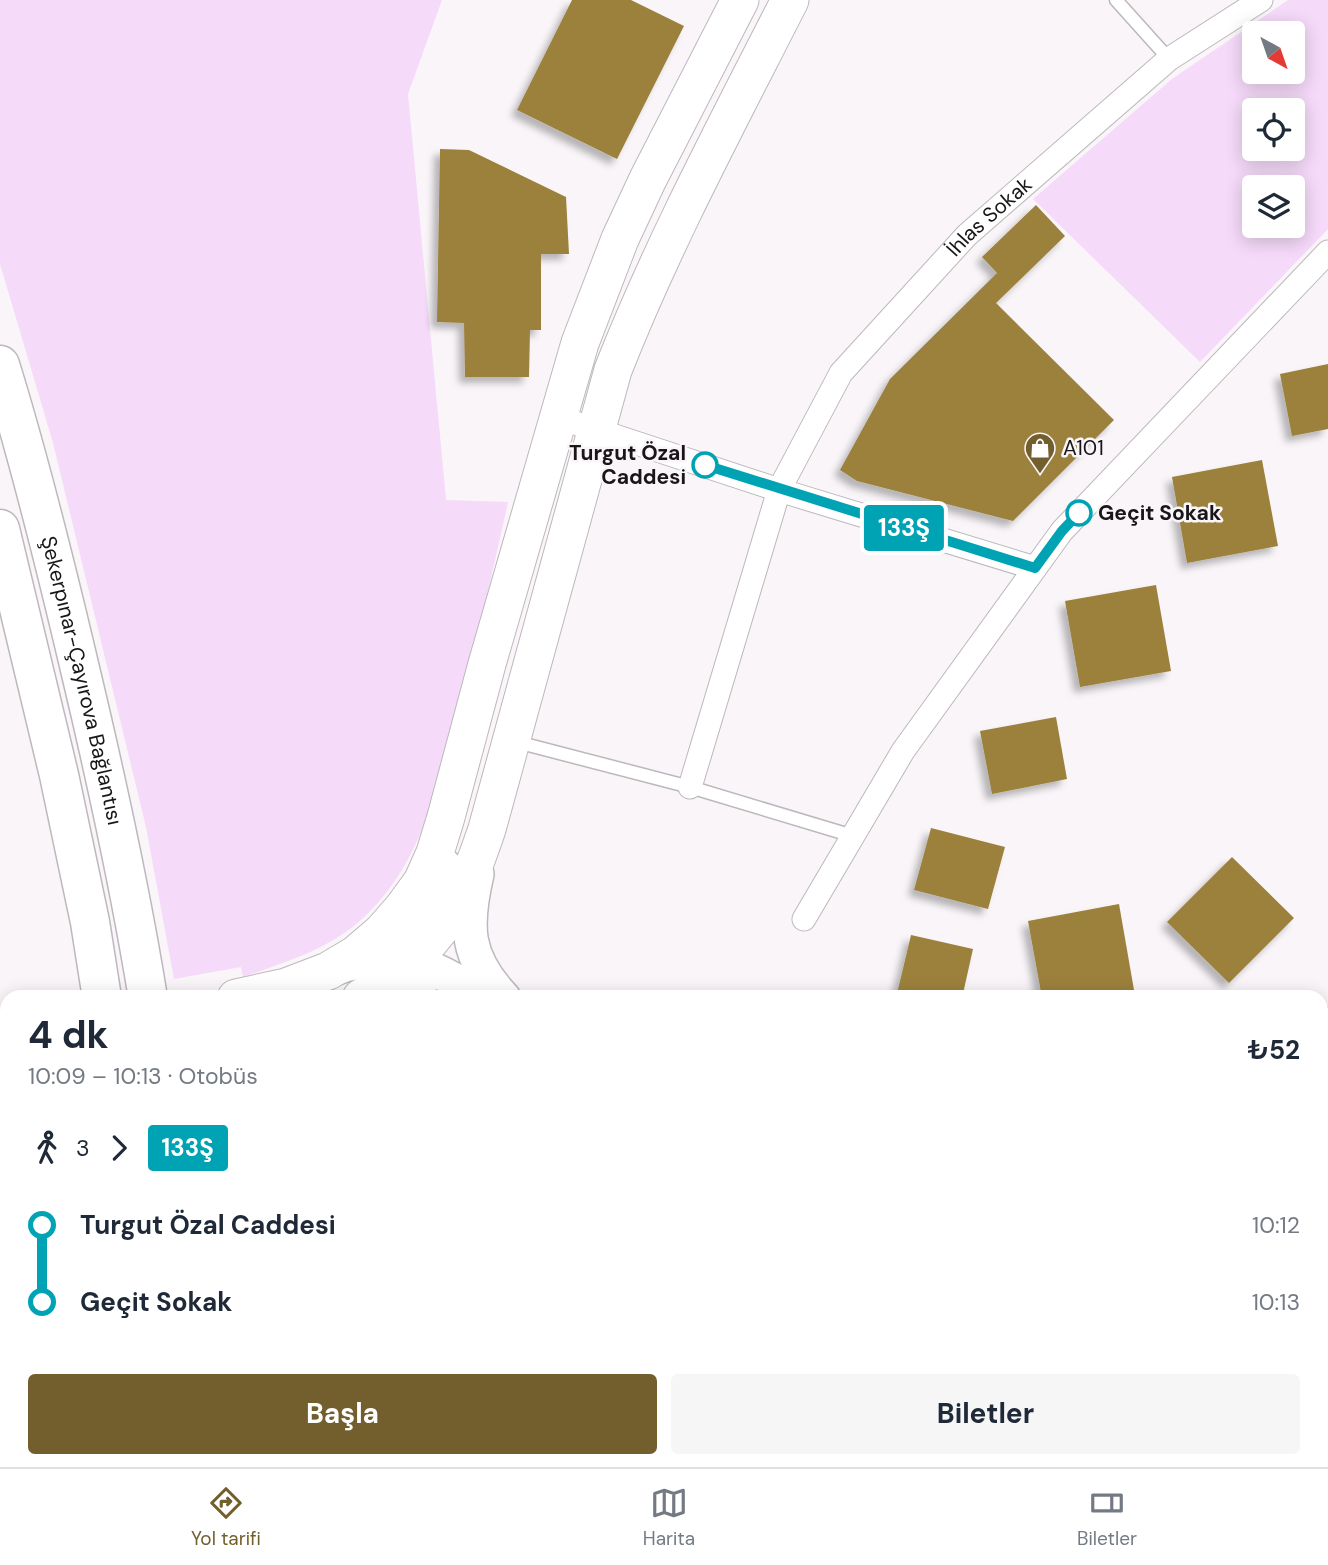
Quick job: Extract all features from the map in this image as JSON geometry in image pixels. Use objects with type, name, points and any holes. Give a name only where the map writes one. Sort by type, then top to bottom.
[{"type":"highway","name":"Şekerpınar-Çayırova Bağlantısı","points":[[0,365],[53,552],[133,906],[147,990]]},
{"type":"highway","name":"Şekerpınar-Çayırova Bağlantısı","points":[[0,529],[59,775],[90,922],[101,990]]},
{"type":"main road","points":[[273,990],[328,971],[355,955],[382,932],[422,883],[435,853],[457,781],[487,664],[580,344],[621,239],[648,179],[740,0]]},
{"type":"main road","points":[[373,990],[409,961],[442,926],[458,901],[487,829],[612,370],[636,310],[690,196],[790,0]]},
{"type":"street","name":"İhlas Sokak","points":[[690,787],[779,490],[841,373],[967,235],[1170,60],[1261,0]]},
{"type":"street","points":[[804,919],[903,751],[1062,531],[1328,252]]},
{"type":"street","points":[[557,417],[779,490],[1035,568]]},
{"type":"street","points":[[418,990],[412,979],[409,961],[411,936],[444,873],[452,834],[457,781]]},
{"type":"street","points":[[487,829],[471,897],[468,923],[472,947],[480,968],[497,990]]},
{"type":"street","points":[[328,971],[369,959],[409,961],[445,973],[469,990]]},
{"type":"lane","points":[[1116,0],[1170,60]]},
{"type":"lane","points":[[511,741],[690,787],[853,836]]},
{"type":"shaded area","points":[[0,0],[442,0],[408,94],[446,500],[508,502],[478,635],[442,770],[413,850],[382,898],[349,930],[306,954],[243,977],[241,967],[174,979],[146,827],[53,443],[0,264]]},
{"type":"shaded area","points":[[1288,0],[1328,0],[1328,229],[1200,362],[1033,199],[1172,79],[1242,31],[1242,84],[1306,84],[1306,21],[1257,21]]},
{"type":"building","points":[[572,0],[631,0],[684,26],[617,159],[517,110]]},
{"type":"building","points":[[440,149],[469,150],[566,197],[569,254],[541,254],[541,330],[530,330],[529,377],[465,377],[464,323],[437,322]]},
{"type":"building","points":[[1036,205],[1065,236],[996,303],[1114,420],[1013,521],[857,481],[840,470],[890,379],[997,273],[982,257]]},
{"type":"building","points":[[1328,364],[1328,429],[1292,436],[1280,374]]},
{"type":"building","points":[[1262,460],[1278,546],[1187,563],[1172,477]]},
{"type":"building","points":[[1156,585],[1171,671],[1080,687],[1065,601]]},
{"type":"building","points":[[1056,717],[1067,779],[992,794],[980,731]]},
{"type":"building","points":[[931,828],[1005,847],[988,909],[914,890]]},
{"type":"building","points":[[1232,857],[1294,918],[1229,983],[1167,922]]},
{"type":"building","points":[[1119,904],[1134,990],[1041,990],[1028,921]]},
{"type":"building","points":[[911,935],[973,949],[964,990],[898,990]]},
{"type":"bus line","name":"133Ş","points":[[705,465],[1035,568],[1079,513]]},
{"type":"place","name":"Turgut Özal Caddesi","points":[[705,465]]},
{"type":"place","name":"A101","points":[[1040,475]]},
{"type":"place","name":"Geçit Sokak","points":[[1079,513]]}]
